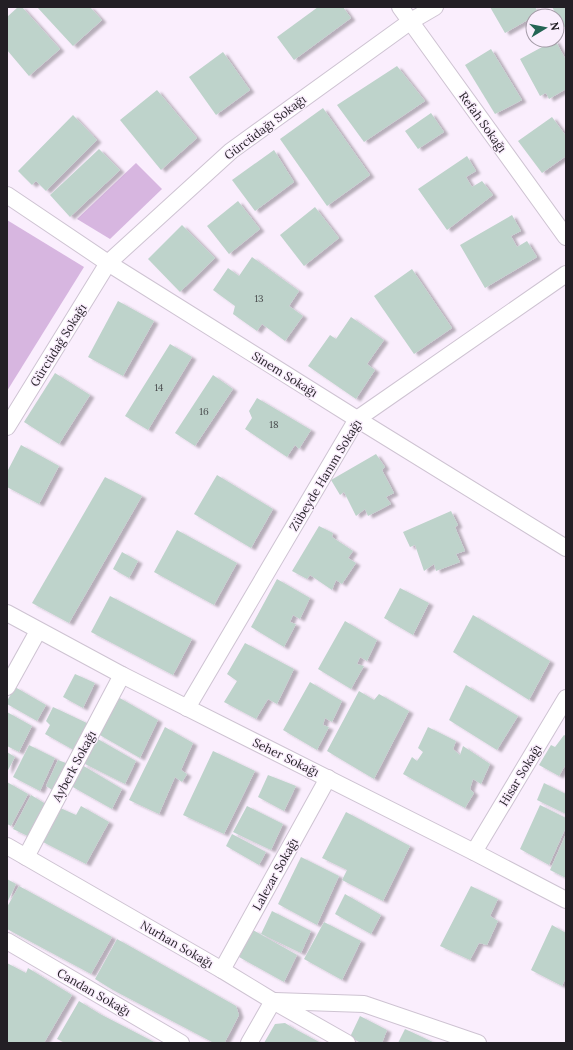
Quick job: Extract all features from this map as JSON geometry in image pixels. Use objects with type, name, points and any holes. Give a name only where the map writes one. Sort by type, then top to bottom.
[{"type":"street","name":"Refah Sokağı","points":[[400,7],[566,237]]},
{"type":"street","name":"Gürcüdağı Sokağı","points":[[108,263],[231,151],[411,21],[435,7]]},
{"type":"street","name":"Sinem Sokağı","points":[[7,195],[108,263],[566,548]]},
{"type":"street","name":"Gürcüdağ Sokağı","points":[[7,427],[108,263]]},
{"type":"street","name":"Zübeyde Hanım Sokağı","points":[[188,708],[357,419],[566,274]]},
{"type":"street","name":"Seher Sokağı","points":[[7,613],[122,675],[328,778],[566,900]]},
{"type":"street","points":[[7,687],[38,630]]},
{"type":"street","name":"Ayberk Sokağı","points":[[26,857],[122,675]]},
{"type":"street","name":"Hisar Sokağı","points":[[474,852],[566,698]]},
{"type":"street","name":"Lalezar Sokağı","points":[[222,970],[328,778]]},
{"type":"street","name":"Nurhan Sokağı","points":[[7,846],[347,1043]]},
{"type":"street","name":"Candan Sokağı","points":[[7,941],[182,1043]]},
{"type":"street","points":[[249,1043],[273,1001],[364,1004],[478,1043]]},
{"type":"shaded area","points":[[136,163],[162,189],[110,239],[77,219]]},
{"type":"shaded area","points":[[7,220],[84,267],[7,391]]},
{"type":"building","points":[[18,7],[22,7],[60,49],[29,76],[7,50],[7,17]]},
{"type":"building","points":[[37,7],[90,7],[102,20],[73,46]]},
{"type":"building","points":[[318,7],[343,7],[351,18],[294,60],[277,37]]},
{"type":"building","points":[[490,7],[535,7],[525,8],[525,22],[505,33]]},
{"type":"building","points":[[566,7],[566,26],[565,8],[553,8]]},
{"type":"building","points":[[540,48],[559,48],[566,60],[566,89],[549,99],[546,93],[540,96],[520,59]]},
{"type":"building","points":[[491,49],[522,100],[495,114],[465,65]]},
{"type":"building","points":[[223,52],[250,90],[216,115],[189,77]]},
{"type":"building","points":[[397,66],[425,101],[364,142],[337,105]]},
{"type":"building","points":[[157,90],[197,138],[161,170],[120,120]]},
{"type":"building","points":[[323,108],[370,175],[327,206],[280,139]]},
{"type":"building","points":[[431,113],[444,132],[418,149],[405,131]]},
{"type":"building","points":[[73,115],[97,140],[46,191],[36,181],[32,185],[18,171]]},
{"type":"building","points":[[552,117],[566,136],[566,156],[542,173],[518,141]]},
{"type":"building","points":[[99,149],[120,170],[70,217],[50,195]]},
{"type":"building","points":[[274,150],[294,182],[255,211],[232,180]]},
{"type":"building","points":[[467,156],[476,171],[466,177],[472,187],[482,181],[493,195],[447,230],[418,189]]},
{"type":"building","points":[[238,201],[260,229],[229,254],[207,226]]},
{"type":"building","points":[[315,207],[339,238],[304,266],[280,235]]},
{"type":"building","points":[[512,215],[521,231],[511,236],[517,247],[527,241],[537,257],[485,288],[460,245]]},
{"type":"building","points":[[182,225],[215,258],[180,292],[148,259]]},
{"type":"building","points":[[252,257],[299,291],[289,306],[303,316],[285,341],[262,324],[257,331],[233,314],[235,306],[213,290],[228,268],[239,276]]},
{"type":"building","points":[[412,269],[452,328],[414,354],[374,296]]},
{"type":"building","points":[[118,301],[154,321],[123,376],[88,357]]},
{"type":"building","points":[[351,317],[384,340],[367,364],[375,370],[356,399],[308,366],[330,335],[336,339]]},
{"type":"building","points":[[170,344],[192,357],[148,430],[125,416]]},
{"type":"building","points":[[55,373],[90,395],[59,444],[24,422]]},
{"type":"building","points":[[213,375],[233,389],[195,446],[175,433]]},
{"type":"building","points":[[257,398],[311,430],[299,449],[295,445],[287,457],[245,429],[252,418],[249,411]]},
{"type":"building","points":[[21,445],[59,466],[39,504],[7,487],[7,472]]},
{"type":"building","points":[[376,454],[385,467],[382,470],[394,493],[386,497],[391,504],[368,516],[365,509],[356,516],[344,492],[340,495],[331,480]]},
{"type":"building","points":[[217,475],[273,509],[251,548],[194,514]]},
{"type":"building","points":[[105,477],[142,496],[69,623],[32,603]]},
{"type":"building","points":[[451,511],[458,525],[455,527],[465,551],[456,554],[460,562],[436,571],[434,564],[424,571],[415,545],[410,547],[403,532]]},
{"type":"building","points":[[319,526],[333,533],[332,537],[353,551],[348,558],[356,563],[342,584],[336,580],[332,590],[310,575],[307,579],[292,571]]},
{"type":"building","points":[[177,530],[237,563],[214,605],[154,572]]},
{"type":"building","points":[[122,552],[138,561],[129,578],[113,569]]},
{"type":"building","points":[[277,579],[310,598],[300,619],[293,615],[290,622],[296,624],[284,647],[251,627]]},
{"type":"building","points":[[400,588],[429,603],[413,635],[384,618]]},
{"type":"building","points":[[110,596],[192,639],[173,675],[91,632]]},
{"type":"building","points":[[473,615],[550,661],[529,700],[453,652]]},
{"type":"building","points":[[345,621],[377,640],[367,661],[360,657],[357,664],[364,666],[351,689],[318,669]]},
{"type":"building","points":[[245,643],[294,669],[277,704],[268,699],[256,719],[224,702],[237,681],[227,674]]},
{"type":"building","points":[[75,674],[95,683],[83,708],[63,697]]},
{"type":"building","points":[[310,682],[342,701],[332,722],[325,718],[323,725],[329,727],[317,750],[283,730]]},
{"type":"building","points":[[466,685],[518,716],[497,750],[449,720]]},
{"type":"building","points":[[15,687],[46,705],[37,721],[7,704],[7,701]]},
{"type":"building","points":[[359,691],[374,700],[379,694],[409,711],[374,779],[327,751]]},
{"type":"building","points":[[118,697],[158,720],[140,758],[98,734]]},
{"type":"building","points":[[53,707],[91,725],[77,752],[45,734],[50,725],[46,721]]},
{"type":"building","points":[[7,712],[32,726],[19,752],[7,746]]},
{"type":"building","points":[[165,727],[193,743],[181,770],[187,774],[182,782],[175,777],[159,814],[129,800]]},
{"type":"building","points":[[428,727],[456,741],[453,749],[460,755],[463,746],[490,764],[481,784],[473,779],[470,789],[474,793],[465,808],[403,774],[412,757],[417,761],[423,752],[418,748]]},
{"type":"building","points":[[564,735],[566,736],[566,764],[559,776],[539,765],[551,745],[555,747]]},
{"type":"building","points":[[96,738],[136,761],[125,784],[83,763]]},
{"type":"building","points":[[29,745],[55,758],[40,791],[13,777]]},
{"type":"building","points":[[213,751],[255,771],[224,834],[183,815]]},
{"type":"building","points":[[7,752],[15,757],[7,772]]},
{"type":"building","points":[[58,760],[71,765],[57,793],[46,786]]},
{"type":"building","points":[[82,765],[122,789],[112,809],[71,786]]},
{"type":"building","points":[[268,775],[296,786],[284,811],[258,797]]},
{"type":"building","points":[[7,782],[28,794],[11,826],[7,824]]},
{"type":"building","points":[[544,783],[566,794],[566,814],[537,800]]},
{"type":"building","points":[[31,795],[49,806],[32,838],[13,829]]},
{"type":"building","points":[[540,805],[566,818],[566,827],[549,865],[520,849]]},
{"type":"building","points":[[81,806],[109,822],[86,864],[41,841],[58,807],[76,815]]},
{"type":"building","points":[[247,806],[283,824],[271,850],[233,832]]},
{"type":"building","points":[[346,812],[410,846],[383,901],[342,880],[347,870],[322,858]]},
{"type":"building","points":[[232,834],[266,852],[259,865],[226,846]]},
{"type":"building","points":[[566,834],[566,878],[550,870]]},
{"type":"building","points":[[301,857],[339,876],[317,925],[278,904]]},
{"type":"building","points":[[7,879],[16,884],[7,903]]},
{"type":"building","points":[[19,886],[112,937],[91,974],[7,929],[7,907]]},
{"type":"building","points":[[471,886],[498,899],[490,916],[498,921],[487,945],[479,943],[470,960],[440,946]]},
{"type":"building","points":[[345,894],[381,915],[371,934],[335,914]]},
{"type":"building","points":[[272,911],[311,931],[301,953],[261,934]]},
{"type":"building","points":[[324,922],[361,941],[342,980],[304,959]]},
{"type":"building","points":[[552,925],[566,933],[566,977],[562,986],[531,970]]},
{"type":"building","points":[[253,930],[297,955],[284,982],[239,957]]},
{"type":"building","points":[[117,939],[236,1006],[239,1015],[225,1042],[214,1043],[95,979]]},
{"type":"building","points":[[7,963],[26,973],[28,968],[72,995],[44,1043],[7,1043]]},
{"type":"building","points":[[79,1001],[100,1014],[156,1043],[65,1043],[57,1039]]},
{"type":"building","points":[[360,1016],[387,1030],[382,1043],[361,1043],[350,1037]]},
{"type":"building","points":[[285,1023],[321,1043],[264,1043],[275,1024]]},
{"type":"building","points":[[405,1029],[435,1043],[398,1043]]}]
